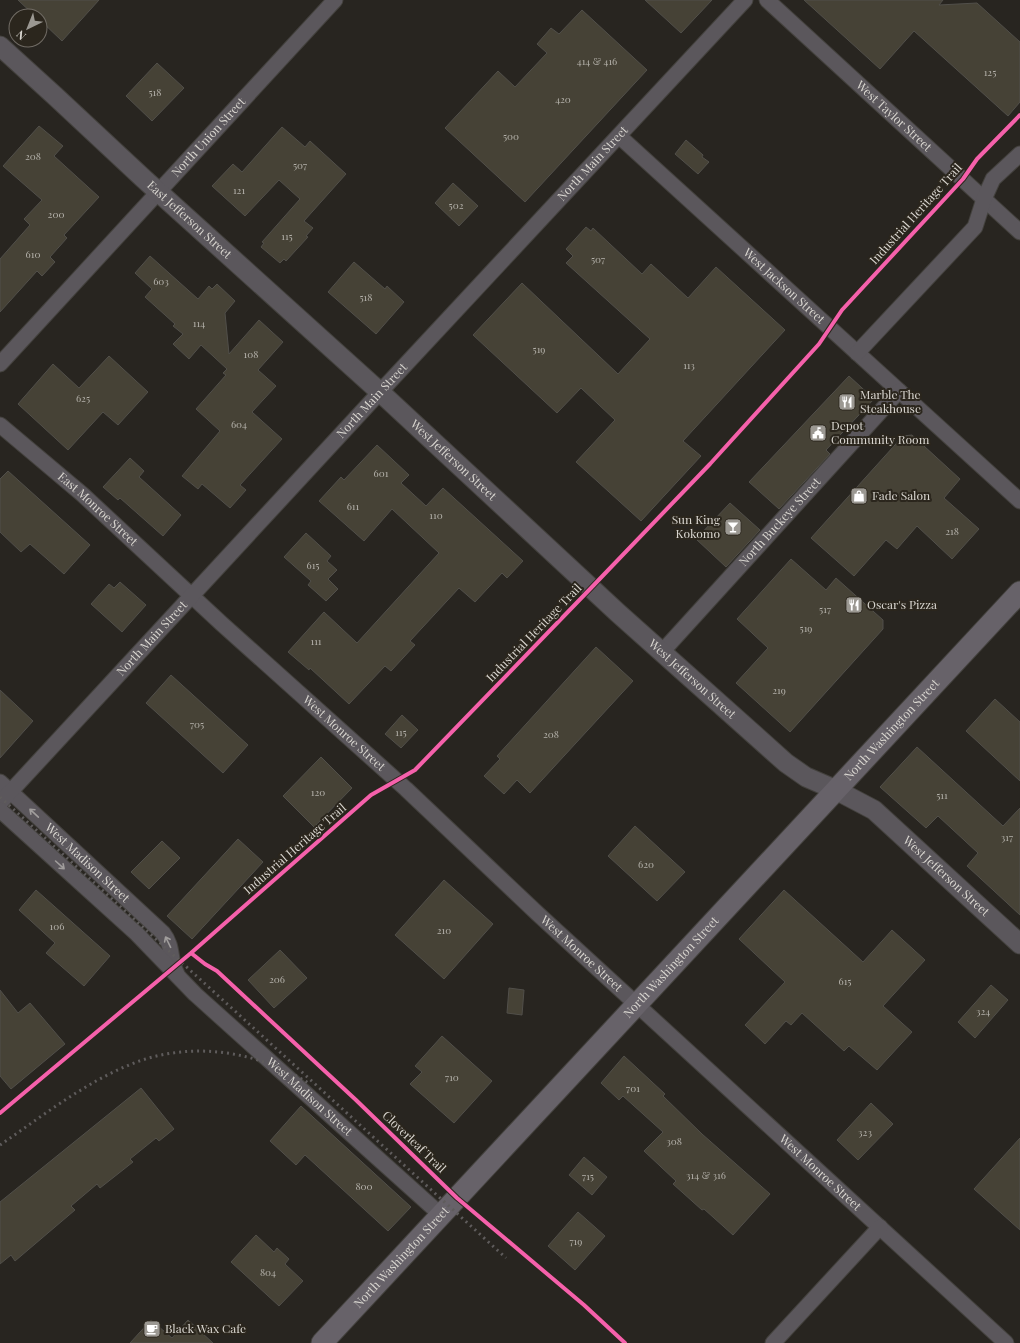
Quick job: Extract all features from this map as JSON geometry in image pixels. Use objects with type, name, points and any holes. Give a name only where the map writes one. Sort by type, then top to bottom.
[{"type":"main road","name":"North Washington Street","points":[[322,1343],[1020,592]]},
{"type":"street","name":"North Union Street","points":[[0,364],[335,0]]},
{"type":"street","name":"North Main Street","points":[[0,803],[5,787],[192,596],[745,0]]},
{"type":"street","name":"West Taylor Street","points":[[767,0],[1020,232]]},
{"type":"street","name":"East Jefferson Street","points":[[0,46],[158,193],[380,392]]},
{"type":"street","name":"West Jackson Street","points":[[619,136],[1020,501]]},
{"type":"street","points":[[857,353],[975,227],[984,199],[993,179],[1020,154]]},
{"type":"street","name":"North Buckeye Street","points":[[661,652],[899,391]]},
{"type":"street","name":"West Jefferson Street","points":[[380,392],[661,652],[786,763],[806,777],[836,790],[874,810],[1020,944]]},
{"type":"street","name":"East Monroe Street","points":[[0,425],[82,494],[192,596]]},
{"type":"street","name":"West Monroe Street","points":[[192,596],[406,789],[530,907],[1006,1343]]},
{"type":"street","name":"West Madison Street","points":[[5,787],[163,933],[170,943],[175,974]]},
{"type":"street","name":"West Madison Street","points":[[0,810],[136,934],[195,994],[441,1215]]},
{"type":"street","points":[[774,1343],[880,1227]]},
{"type":"building","points":[[18,0],[99,0],[62,41],[48,28],[48,8],[26,8]]},
{"type":"building","points":[[645,0],[712,0],[681,33]]},
{"type":"building","points":[[804,0],[943,0],[939,5],[977,3],[1020,42],[1020,102],[1008,116],[914,31],[880,69]]},
{"type":"building","points":[[582,10],[647,70],[525,202],[445,128],[498,71],[515,87],[547,53],[537,44],[551,28],[559,34]]},
{"type":"building","points":[[157,63],[184,88],[152,121],[126,96]]},
{"type":"building","points":[[39,126],[63,146],[54,156],[99,197],[64,235],[67,238],[50,257],[55,262],[42,276],[37,271],[0,312],[0,259],[30,225],[24,219],[42,200],[3,166]]},
{"type":"building","points":[[282,127],[305,147],[310,141],[346,174],[304,221],[313,228],[306,236],[308,237],[286,261],[284,259],[280,263],[261,247],[264,243],[262,242],[300,199],[279,180],[245,216],[212,186],[233,164],[242,172]]},
{"type":"building","points":[[686,140],[703,155],[702,157],[709,162],[698,174],[675,154]]},
{"type":"building","points":[[453,183],[478,206],[459,226],[435,203]]},
{"type":"building","points":[[586,227],[591,231],[593,228],[642,274],[651,264],[688,298],[716,267],[785,330],[683,441],[701,456],[641,521],[576,462],[615,420],[581,388],[557,413],[473,335],[522,283],[618,374],[650,339],[566,263],[573,256],[566,249]]},
{"type":"building","points":[[150,256],[198,299],[209,286],[212,289],[217,284],[235,301],[225,313],[229,354],[259,320],[283,342],[258,370],[276,386],[252,412],[282,439],[240,485],[246,490],[230,508],[202,484],[198,489],[182,476],[220,431],[196,409],[226,375],[223,373],[227,369],[201,345],[189,359],[173,344],[183,334],[173,326],[175,324],[145,297],[152,289],[135,273]]},
{"type":"building","points":[[354,262],[385,289],[387,286],[404,302],[376,334],[328,292]]},
{"type":"building","points":[[109,356],[148,392],[118,425],[103,412],[68,450],[18,404],[53,364],[79,388]]},
{"type":"building","points":[[849,376],[874,399],[826,450],[830,454],[779,509],[749,482]]},
{"type":"building","points":[[912,435],[960,479],[944,498],[979,529],[952,559],[917,526],[897,549],[886,540],[854,576],[811,538],[903,436]]},
{"type":"building","points":[[377,445],[409,475],[401,483],[426,506],[443,488],[523,561],[507,578],[502,573],[475,602],[459,588],[410,641],[415,645],[391,671],[385,666],[349,704],[310,668],[309,670],[288,652],[324,612],[357,643],[439,553],[392,509],[364,541],[319,501],[341,477],[344,480]]},
{"type":"building","points":[[130,458],[144,471],[139,477],[181,515],[163,536],[120,498],[118,500],[103,487]]},
{"type":"building","points":[[8,471],[90,545],[64,574],[30,544],[21,552],[0,532],[0,479]]},
{"type":"building","points":[[730,503],[760,530],[726,567],[696,539]]},
{"type":"building","points":[[306,533],[331,556],[327,561],[337,570],[328,579],[338,589],[326,601],[308,585],[311,581],[284,557]]},
{"type":"building","points":[[791,559],[826,590],[836,578],[883,620],[883,629],[790,732],[736,683],[768,648],[737,619]]},
{"type":"building","points":[[120,582],[146,605],[122,632],[91,604],[109,584],[114,588]]},
{"type":"building","points":[[596,647],[633,681],[530,793],[517,780],[504,794],[484,776],[500,759],[497,756]]},
{"type":"building","points":[[171,675],[248,745],[223,773],[146,703]]},
{"type":"building","points":[[0,690],[33,721],[0,758]]},
{"type":"building","points":[[995,699],[1020,722],[1020,781],[966,731]]},
{"type":"building","points":[[402,715],[418,730],[401,748],[385,734]]},
{"type":"building","points":[[917,747],[1003,826],[1020,808],[1020,915],[967,866],[978,853],[938,816],[926,828],[880,787]]},
{"type":"building","points":[[321,757],[352,788],[314,827],[283,796]]},
{"type":"building","points":[[635,826],[685,872],[657,901],[608,856]]},
{"type":"building","points":[[238,839],[263,862],[192,939],[167,916]]},
{"type":"building","points":[[162,841],[180,858],[149,889],[131,872]]},
{"type":"building","points":[[444,880],[493,924],[444,979],[395,935]]},
{"type":"building","points":[[36,890],[110,956],[84,986],[46,953],[55,943],[19,910]]},
{"type":"building","points":[[784,890],[863,962],[892,930],[925,960],[883,1006],[912,1032],[877,1070],[849,1046],[844,1051],[802,1013],[791,1025],[786,1021],[765,1044],[745,1025],[785,982],[739,939]]},
{"type":"building","points":[[280,950],[307,978],[274,1008],[248,980]]},
{"type":"building","points":[[991,985],[1008,1000],[975,1038],[958,1022]]},
{"type":"building","points":[[509,988],[524,990],[522,1015],[507,1013]]},
{"type":"building","points":[[0,990],[18,1013],[30,1003],[65,1044],[11,1089],[0,1076]]},
{"type":"building","points":[[442,1036],[492,1081],[454,1123],[410,1084],[422,1072],[415,1066]]},
{"type":"building","points":[[624,1056],[665,1094],[663,1096],[702,1134],[770,1194],[733,1235],[673,1184],[676,1181],[644,1151],[663,1132],[623,1096],[619,1100],[601,1083]]},
{"type":"building","points":[[141,1088],[174,1129],[159,1141],[156,1138],[130,1159],[133,1162],[100,1188],[97,1184],[71,1206],[75,1210],[15,1261],[11,1255],[0,1264],[0,1202]]},
{"type":"building","points":[[871,1103],[893,1124],[858,1160],[837,1140]]},
{"type":"building","points":[[301,1106],[411,1207],[388,1231],[305,1155],[296,1165],[270,1141]]},
{"type":"building","points":[[1020,1138],[1020,1230],[974,1189]]},
{"type":"building","points":[[584,1157],[607,1177],[592,1195],[569,1175]]},
{"type":"building","points":[[578,1212],[605,1236],[575,1270],[548,1246]]},
{"type":"building","points":[[256,1235],[274,1252],[277,1248],[289,1259],[285,1264],[303,1281],[279,1306],[231,1262]]},
{"type":"building","name":"Black Wax Cafe","points":[[151,1320],[172,1338],[188,1320],[213,1343],[130,1343]]},
{"type":"railway","points":[[0,797],[506,1258]]},
{"type":"railway","points":[[0,1145],[79,1091],[129,1065],[152,1057],[198,1051],[222,1052],[245,1056],[267,1063],[289,1072],[310,1084]]},
{"type":"cycle path","name":"Industrial Heritage Trail","points":[[0,1113],[191,953],[371,795],[415,770],[710,464],[819,344],[842,310],[963,179],[977,159],[1020,115]]},
{"type":"cycle path","name":"Cloverleaf Trail","points":[[191,953],[217,971],[356,1100],[457,1198],[584,1305],[625,1343]]},
{"type":"place","name":"Marble The Steakhouse","points":[[847,402]]},
{"type":"place","name":"Depot Community Room","points":[[818,433]]},
{"type":"place","name":"Fade Salon","points":[[859,496]]},
{"type":"place","name":"Sun King Kokomo","points":[[733,527]]},
{"type":"place","name":"Oscar's Pizza","points":[[854,605]]},
{"type":"place","name":"Black Wax Cafe","points":[[152,1329]]}]
